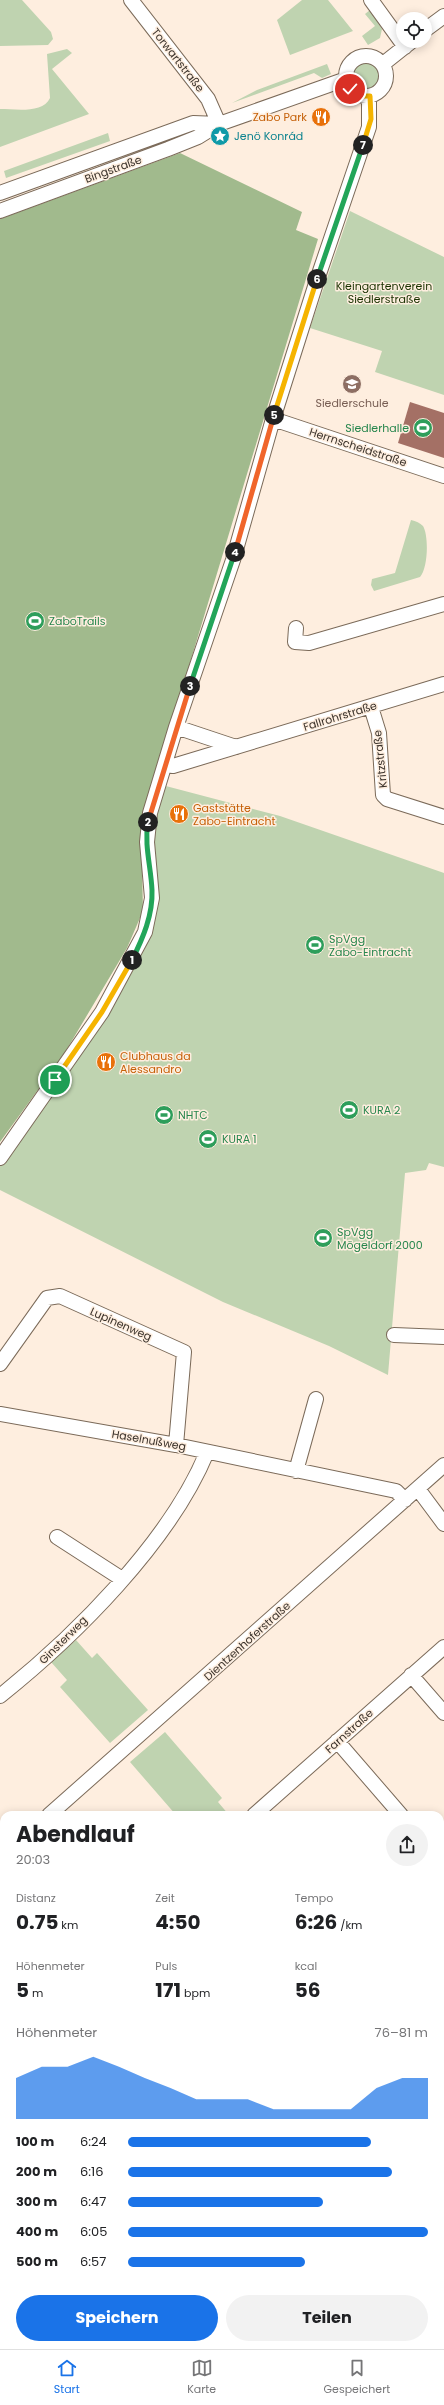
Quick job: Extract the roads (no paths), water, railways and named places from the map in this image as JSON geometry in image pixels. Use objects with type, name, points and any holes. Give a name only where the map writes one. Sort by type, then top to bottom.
[{"type":"street","name":"Torwartstraße","points":[[132,0],[208,99],[219,124]]},
{"type":"street","points":[[371,0],[396,30]]},
{"type":"street","points":[[432,25],[444,16]]},
{"type":"street","points":[[383,64],[403,48]]},
{"type":"street","points":[[359,57],[372,57],[383,64],[387,74],[384,87],[375,95],[370,96],[355,93],[346,79],[350,65],[359,57]]},
{"type":"street","name":"Bingstraße","points":[[1,207],[168,149],[198,137],[219,124],[346,79]]},
{"type":"street","points":[[0,1158],[102,1012],[145,932],[152,898],[147,842],[148,825],[176,727],[233,560],[273,419],[341,205],[369,127],[370,96]]},
{"type":"street","name":"Bingstraße","points":[[0,193],[193,123],[219,124]]},
{"type":"street","name":"Herrnscheidstraße","points":[[273,419],[444,476]]},
{"type":"street","points":[[296,628],[295,642],[309,643],[444,604]]},
{"type":"street","name":"Fallrohrstraße","points":[[165,765],[173,766],[444,684]]},
{"type":"street","name":"Kritzstraße","points":[[371,707],[379,733],[383,794],[387,799],[444,817]]},
{"type":"street","points":[[176,727],[236,747]]},
{"type":"street","name":"Lupinenweg","points":[[0,1364],[47,1298],[60,1296],[184,1352],[176,1445]]},
{"type":"street","points":[[394,1336],[444,1337]]},
{"type":"street","points":[[296,1471],[316,1400]]},
{"type":"street","name":"Haselnußweg","points":[[0,1414],[176,1445],[396,1491],[405,1500]]},
{"type":"street","name":"Ginsterweg","points":[[0,1696],[49,1655],[122,1580],[164,1530],[201,1466],[207,1452]]},
{"type":"street","name":"Dientzenhoferstraße","points":[[54,1811],[444,1466]]},
{"type":"street","points":[[418,1489],[444,1524]]},
{"type":"street","points":[[57,1537],[122,1580]]},
{"type":"street","name":"Farnstraße","points":[[264,1811],[337,1741],[444,1647]]},
{"type":"street","points":[[411,1675],[444,1713]]},
{"type":"street","points":[[337,1741],[398,1811]]},
{"type":"place","name":"Zabo Park","points":[[321,117]]},
{"type":"place","name":"Jenö Konrád","points":[[220,136]]},
{"type":"place","name":"Siedlerschule","points":[[352,384]]},
{"type":"place","name":"Siedlerhalle","points":[[423,428]]},
{"type":"place","name":"ZaboTrails","points":[[35,621]]},
{"type":"place","name":"Gaststätte Zabo-Eintracht","points":[[179,814]]},
{"type":"place","name":"SpVgg Zabo-Eintracht","points":[[315,945]]},
{"type":"place","name":"Clubhaus da Alessandro","points":[[106,1062]]},
{"type":"place","name":"KURA 2","points":[[349,1110]]},
{"type":"place","name":"NHTC","points":[[164,1115]]},
{"type":"place","name":"KURA 1","points":[[208,1139]]},
{"type":"place","name":"SpVgg Mögeldorf 2000","points":[[323,1238]]},
{"type":"park label","name":"Kleingartenverein Siedlerstraße","points":[[384,292]]}]
